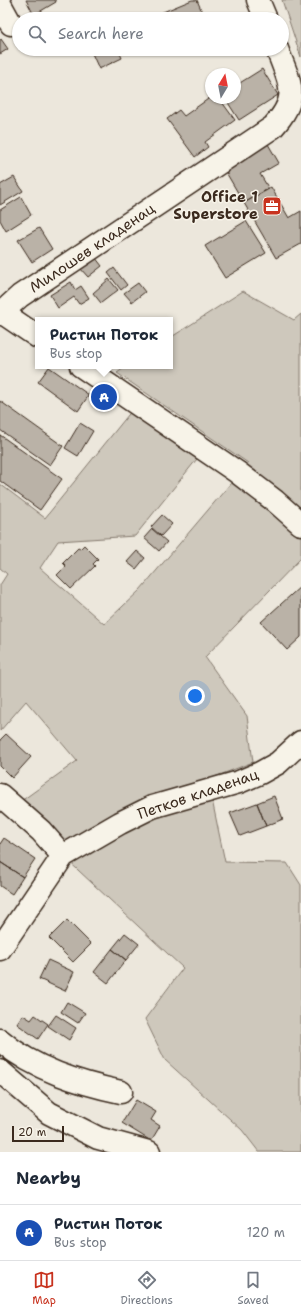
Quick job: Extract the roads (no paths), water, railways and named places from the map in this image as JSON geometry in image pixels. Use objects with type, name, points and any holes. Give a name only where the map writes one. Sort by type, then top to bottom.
[{"type":"street","points":[[258,0],[263,12]]},
{"type":"street","points":[[0,4],[11,24]]},
{"type":"street","name":"Милошев кладенац","points":[[35,335],[1,312],[20,296],[273,127],[296,98],[292,92],[280,56]]},
{"type":"street","points":[[85,369],[238,472],[301,524]]},
{"type":"street","name":"Петков кладенац","points":[[0,949],[63,856],[120,823],[152,807],[239,782],[260,773],[278,763],[301,742]]},
{"type":"street","points":[[0,794],[41,831],[63,856]]},
{"type":"street","points":[[0,1040],[13,1052],[51,1071],[96,1086],[121,1092]]},
{"type":"street","points":[[0,1071],[49,1113],[98,1138],[149,1152]]},
{"type":"place","name":"Office 1 Superstore","points":[[272,206]]},
{"type":"place","name":"Ристин Поток","points":[[104,397]]}]
